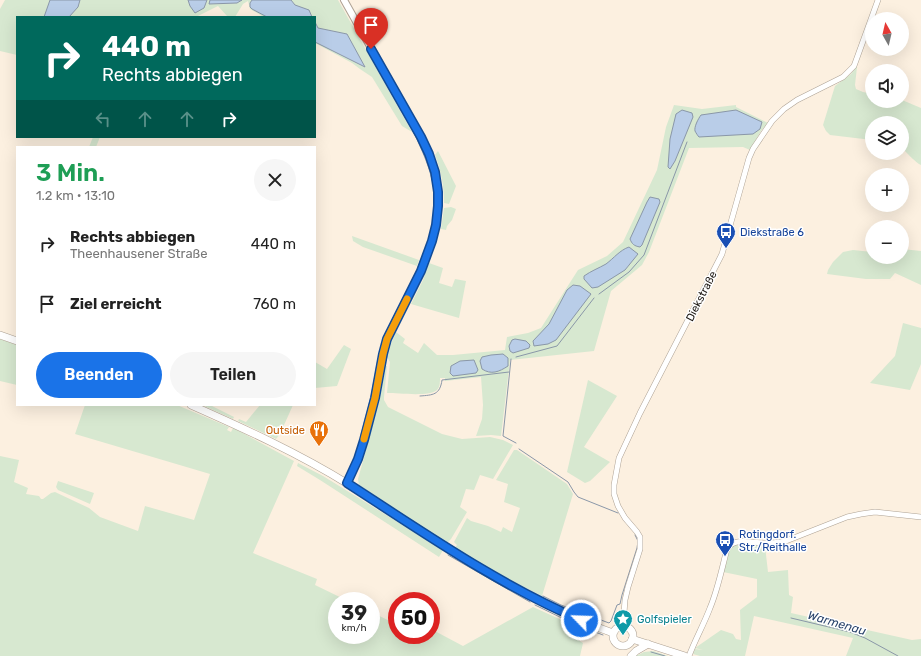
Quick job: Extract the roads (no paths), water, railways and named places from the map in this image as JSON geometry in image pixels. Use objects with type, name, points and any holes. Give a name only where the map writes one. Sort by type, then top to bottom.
[{"type":"main road","points":[[0,335],[16,341]]},
{"type":"main road","points":[[193,406],[280,446],[312,463],[347,483],[447,548],[539,600],[614,633]]},
{"type":"main road","points":[[623,626],[626,626],[631,630],[632,639],[625,645],[620,645],[615,642],[613,638],[617,628],[623,626]]},
{"type":"main road","points":[[632,639],[685,656]]},
{"type":"main road","points":[[631,656],[636,651],[648,644]]},
{"type":"main road","points":[[625,645],[627,656]]},
{"type":"street","points":[[344,0],[414,124],[429,154],[435,172],[438,192],[436,225],[432,241],[421,271],[387,339],[375,398],[364,440],[358,459],[347,483]]},
{"type":"street","name":"Diekstraße","points":[[623,626],[625,600],[640,549],[640,537],[625,518],[618,506],[614,494],[614,485],[619,458],[640,413],[722,254],[749,158],[753,149],[772,121],[784,109],[797,100],[843,77],[849,72],[854,66],[878,0]]},
{"type":"street","points":[[689,656],[704,625],[711,606],[727,549],[730,544],[737,542],[765,544],[781,542],[847,517],[875,512],[921,517]]},
{"type":"water","points":[[50,0],[80,0],[78,7],[70,16],[44,16]]},
{"type":"water","points":[[188,0],[207,0],[204,8],[195,13]]},
{"type":"water","points":[[210,0],[242,0],[237,3],[209,4]]},
{"type":"water","points":[[252,0],[291,0],[295,5],[309,10],[312,16],[265,16],[252,9],[250,7]]},
{"type":"water","points":[[316,24],[318,28],[347,34],[365,67],[316,42]]},
{"type":"water","points":[[682,110],[692,113],[693,117],[675,161],[670,169],[668,167],[670,139],[676,114]]},
{"type":"water","points":[[736,110],[762,122],[760,129],[753,134],[699,137],[695,131],[696,123],[701,115]]},
{"type":"water","points":[[650,197],[659,199],[660,202],[642,245],[638,247],[630,239]]},
{"type":"water","points":[[629,247],[638,254],[625,270],[598,287],[592,288],[584,279],[584,276],[606,264],[620,252]]},
{"type":"water","points":[[573,285],[580,286],[591,294],[556,340],[548,344],[534,346],[533,341],[549,324],[567,290]]},
{"type":"water","points":[[515,339],[526,341],[530,345],[529,348],[513,353],[510,351],[509,346],[512,340]]},
{"type":"water","points":[[503,354],[508,358],[508,366],[495,372],[489,372],[482,369],[480,361],[482,357]]},
{"type":"water","points":[[474,360],[478,370],[476,373],[453,376],[450,373],[451,366],[460,361]]},
{"type":"waterway","points":[[413,131],[426,160],[433,182],[433,221]]},
{"type":"waterway","points":[[599,294],[629,272],[644,255],[687,142]]},
{"type":"waterway","points":[[418,267],[433,224]]},
{"type":"waterway","points":[[516,357],[557,346],[594,298]]},
{"type":"waterway","points":[[361,435],[371,397],[378,359]]},
{"type":"waterway","points":[[511,359],[503,436],[516,443]]},
{"type":"waterway","points":[[420,396],[429,395],[438,391],[442,380],[509,372]]},
{"type":"waterway","points":[[519,449],[568,482],[578,497],[618,513]]},
{"type":"waterway","points":[[543,596],[561,605],[609,623],[617,605],[620,604],[637,548],[638,541],[635,535]]},
{"type":"waterway","points":[[448,555],[530,602]]},
{"type":"waterway","points":[[535,605],[566,620]]},
{"type":"waterway","name":"Warmenau","points":[[791,618],[850,632],[865,638],[898,656]]},
{"type":"waterway","points":[[574,624],[603,635]]},
{"type":"waterway","points":[[651,652],[665,656]]},
{"type":"place","name":"Diekstraße 6","points":[[726,249]]},
{"type":"place","name":"Outside","points":[[319,447]]},
{"type":"place","name":"Rotingdorf. Str./Reithalle","points":[[725,557]]},
{"type":"place","name":"Golfspieler","points":[[623,636]]}]
